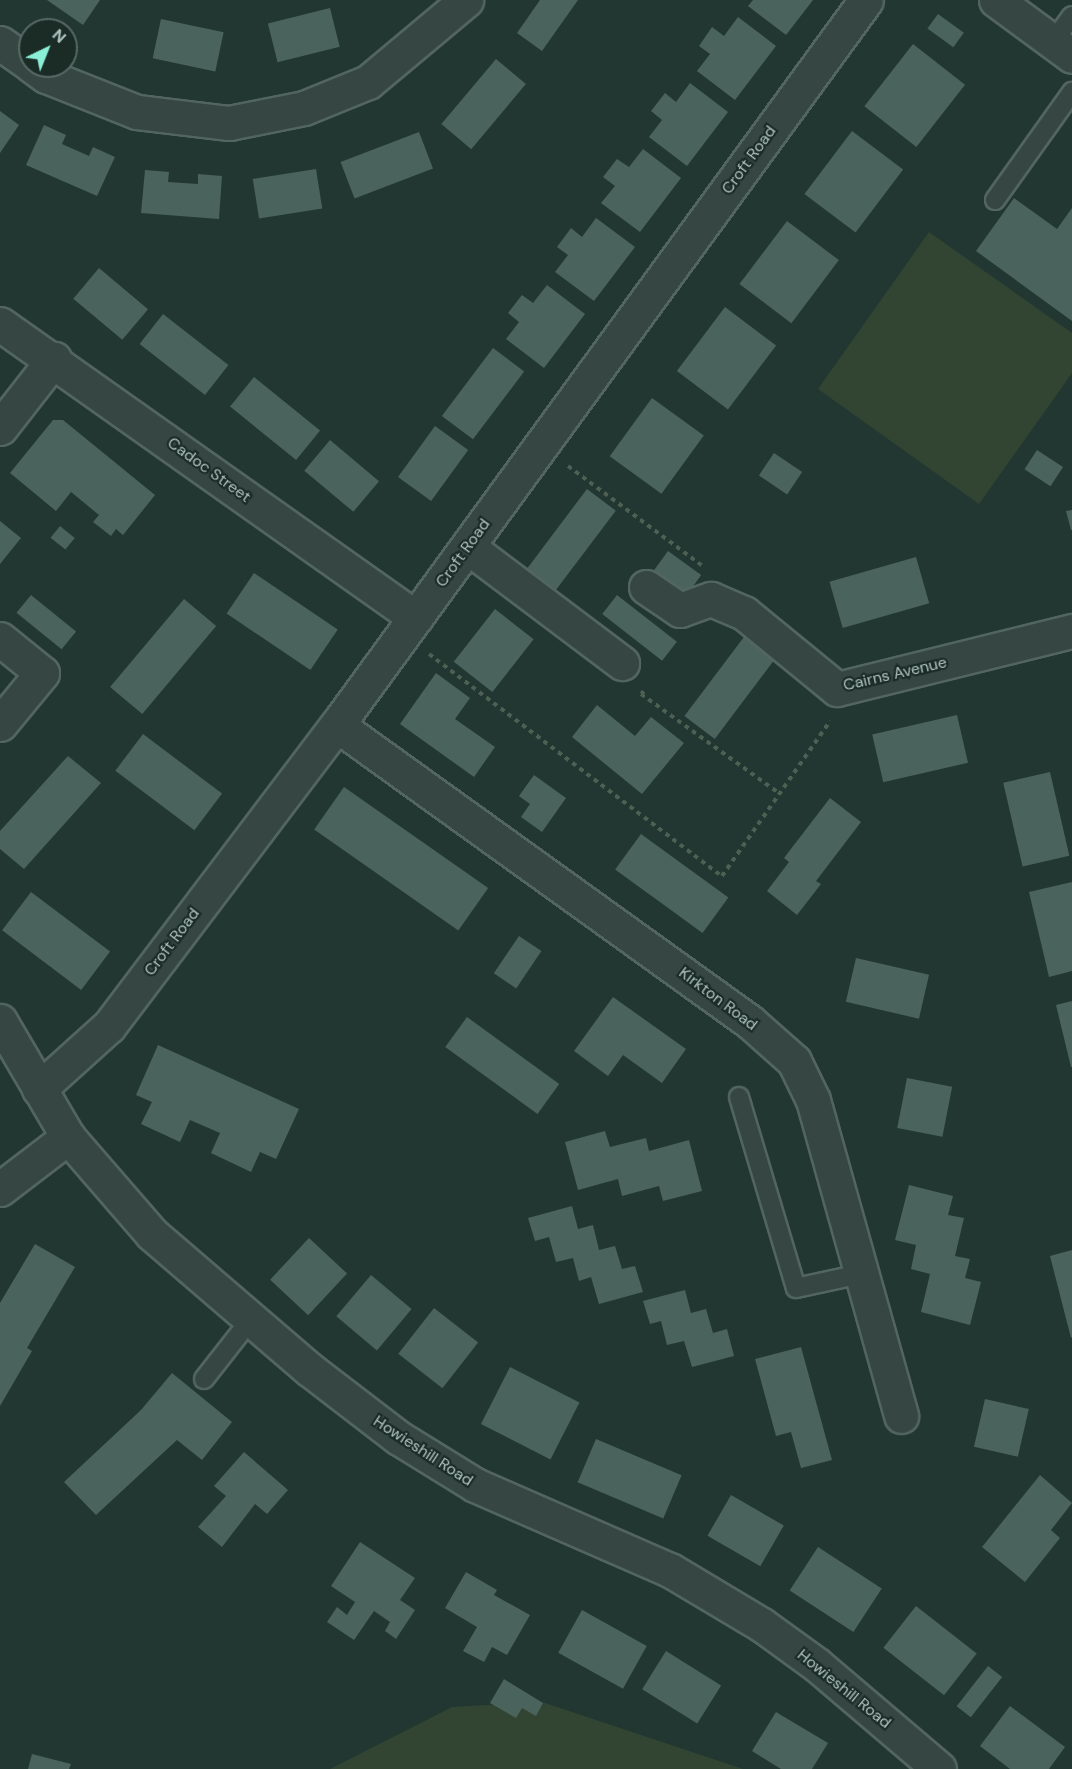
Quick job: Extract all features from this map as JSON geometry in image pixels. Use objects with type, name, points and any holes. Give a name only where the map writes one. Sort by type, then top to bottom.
[{"type":"street","points":[[51,78],[137,112],[229,123],[304,108],[368,82],[466,0]]},
{"type":"street","name":"Croft Road","points":[[39,1089],[109,1026],[338,724],[866,0]]},
{"type":"street","points":[[996,0],[1062,49]]},
{"type":"street","points":[[0,43],[18,56]]},
{"type":"street","name":"Cadoc Street","points":[[0,324],[54,359],[410,626]]},
{"type":"street","points":[[0,428],[54,359]]},
{"type":"street","points":[[468,547],[622,663]]},
{"type":"street","name":"Cairns Avenue","points":[[646,587],[680,610],[711,599],[744,613],[837,689],[1072,631]]},
{"type":"street","points":[[0,639],[42,673],[0,724]]},
{"type":"street","name":"Kirkton Road","points":[[338,724],[750,1022],[794,1061],[813,1100],[901,1416]]},
{"type":"street","name":"Howieshill Road","points":[[0,1021],[68,1137],[152,1234],[251,1319],[399,1438],[475,1485],[670,1570],[762,1625],[817,1665],[939,1769]]},
{"type":"street","points":[[0,1189],[68,1137]]},
{"type":"lane","points":[[1062,49],[1072,16]]},
{"type":"lane","points":[[995,200],[1072,92]]},
{"type":"lane","points":[[739,1097],[796,1288],[861,1274]]},
{"type":"lane","points":[[204,1379],[251,1319]]},
{"type":"path","points":[[541,446],[713,574]]},
{"type":"path","points":[[410,626],[722,876],[836,711],[837,689]]},
{"type":"path","points":[[622,663],[650,683],[641,694],[779,793]]},
{"type":"green space","points":[[929,232],[1072,333],[1072,373],[979,504],[818,389]]},
{"type":"green space","points":[[542,1702],[743,1769],[330,1769],[452,1707]]},
{"type":"building","points":[[47,0],[100,0],[83,25],[78,22],[78,18],[73,18]]},
{"type":"building","points":[[540,0],[578,0],[542,51],[517,33]]},
{"type":"building","points":[[753,0],[813,0],[786,35],[748,6]]},
{"type":"building","points":[[330,8],[340,47],[278,62],[268,23]]},
{"type":"building","points":[[938,14],[964,33],[953,47],[927,29]]},
{"type":"building","points":[[738,17],[776,46],[735,100],[697,71],[710,54],[699,46],[712,27],[724,36]]},
{"type":"building","points":[[161,19],[224,32],[215,71],[153,58]]},
{"type":"building","points":[[913,44],[965,85],[916,147],[864,106]]},
{"type":"building","points":[[496,59],[526,84],[471,149],[441,124]]},
{"type":"building","points":[[690,83],[728,112],[687,166],[649,137],[662,120],[651,111],[665,93],[676,102]]},
{"type":"building","points":[[0,111],[19,125],[0,153]]},
{"type":"building","points":[[44,125],[66,135],[62,144],[89,156],[93,147],[115,157],[97,196],[26,165]]},
{"type":"building","points":[[852,131],[903,170],[856,233],[804,194]]},
{"type":"building","points":[[419,132],[433,168],[355,199],[341,162]]},
{"type":"building","points":[[643,149],[681,178],[640,232],[601,203],[615,186],[603,177],[617,159],[629,167]]},
{"type":"building","points":[[316,169],[322,209],[259,219],[253,179]]},
{"type":"building","points":[[145,170],[169,172],[168,182],[198,184],[198,174],[222,176],[219,219],[141,213]]},
{"type":"building","points":[[1014,198],[1057,229],[1072,208],[1072,321],[976,251]]},
{"type":"building","points":[[596,218],[635,247],[594,301],[555,272],[568,255],[557,247],[571,228],[582,237]]},
{"type":"building","points":[[787,221],[839,260],[791,323],[739,284]]},
{"type":"building","points":[[99,268],[148,309],[122,340],[73,299]]},
{"type":"building","points":[[547,285],[585,314],[544,368],[506,339],[519,322],[508,313],[522,295],[533,303]]},
{"type":"building","points":[[725,307],[776,346],[728,409],[677,371]]},
{"type":"building","points":[[163,314],[228,365],[205,395],[140,344]]},
{"type":"building","points":[[493,348],[524,371],[473,439],[442,416]]},
{"type":"building","points":[[254,377],[320,430],[296,460],[230,407]]},
{"type":"building","points":[[652,398],[704,436],[661,494],[610,456]]},
{"type":"building","points":[[53,420],[63,420],[155,495],[123,535],[116,529],[111,536],[93,522],[99,515],[71,492],[56,511],[10,473]]},
{"type":"building","points":[[435,426],[468,450],[431,501],[398,477]]},
{"type":"building","points":[[330,440],[379,481],[353,512],[304,471]]},
{"type":"building","points":[[1037,450],[1063,467],[1050,486],[1024,469]]},
{"type":"building","points":[[774,453],[802,472],[787,494],[759,475]]},
{"type":"building","points":[[587,489],[616,511],[555,591],[526,570]]},
{"type":"building","points":[[1072,510],[1072,530],[1071,530],[1066,511]]},
{"type":"building","points":[[0,521],[21,538],[0,564]]},
{"type":"building","points":[[60,526],[75,538],[65,550],[51,538]]},
{"type":"building","points":[[668,551],[701,575],[686,596],[653,572]]},
{"type":"building","points":[[916,557],[929,603],[843,628],[829,582]]},
{"type":"building","points":[[254,573],[338,629],[310,670],[227,614]]},
{"type":"building","points":[[31,595],[76,632],[62,649],[17,613]]},
{"type":"building","points":[[617,595],[677,642],[662,661],[602,614]]},
{"type":"building","points":[[184,599],[216,626],[142,714],[110,687]]},
{"type":"building","points":[[495,609],[534,639],[492,692],[454,662]]},
{"type":"building","points":[[747,633],[777,656],[715,739],[684,716]]},
{"type":"building","points":[[436,673],[470,698],[455,719],[495,747],[474,777],[400,724]]},
{"type":"building","points":[[597,705],[635,736],[651,717],[684,743],[642,794],[572,737]]},
{"type":"building","points":[[957,715],[968,763],[883,782],[872,735]]},
{"type":"building","points":[[143,734],[222,794],[194,830],[115,771]]},
{"type":"building","points":[[68,756],[101,783],[24,869],[0,849],[0,831]]},
{"type":"building","points":[[1050,772],[1069,856],[1023,867],[1003,783]]},
{"type":"building","points":[[534,775],[566,798],[542,832],[521,817],[530,804],[519,796]]},
{"type":"building","points":[[344,787],[488,888],[458,931],[314,830]]},
{"type":"building","points":[[830,798],[861,822],[816,881],[821,884],[797,915],[767,891],[789,862],[784,858]]},
{"type":"building","points":[[641,834],[728,897],[703,933],[615,870]]},
{"type":"building","points":[[1072,882],[1072,971],[1049,977],[1029,892]]},
{"type":"building","points":[[31,892],[110,952],[81,990],[2,930]]},
{"type":"building","points":[[519,936],[541,951],[516,988],[494,973]]},
{"type":"building","points":[[856,958],[929,975],[919,1019],[846,1002]]},
{"type":"building","points":[[613,997],[686,1049],[662,1083],[623,1055],[608,1076],[574,1051]]},
{"type":"building","points":[[1072,1001],[1072,1067],[1071,1067],[1056,1005]]},
{"type":"building","points":[[467,1017],[559,1084],[537,1114],[445,1047]]},
{"type":"building","points":[[158,1045],[299,1109],[276,1159],[260,1152],[251,1172],[211,1153],[220,1133],[190,1120],[180,1142],[141,1124],[152,1102],[136,1095]]},
{"type":"building","points":[[907,1078],[952,1087],[942,1137],[897,1128]]},
{"type":"building","points":[[605,1131],[610,1147],[646,1138],[649,1151],[689,1140],[702,1191],[663,1201],[659,1186],[622,1196],[618,1179],[578,1190],[565,1142]]},
{"type":"building","points":[[909,1185],[953,1196],[948,1215],[964,1218],[955,1256],[970,1259],[965,1278],[981,1282],[970,1325],[921,1312],[930,1274],[911,1269],[916,1245],[895,1240]]},
{"type":"building","points":[[572,1206],[578,1229],[593,1225],[599,1250],[615,1246],[622,1269],[635,1266],[643,1292],[599,1304],[591,1277],[579,1281],[573,1258],[556,1262],[549,1237],[535,1241],[528,1218]]},
{"type":"building","points":[[309,1238],[347,1273],[308,1315],[270,1280]]},
{"type":"building","points":[[35,1244],[75,1267],[27,1348],[32,1351],[0,1406],[0,1303]]},
{"type":"building","points":[[1072,1250],[1072,1337],[1071,1338],[1050,1256]]},
{"type":"building","points":[[371,1275],[412,1309],[377,1350],[336,1316]]},
{"type":"building","points":[[685,1290],[691,1313],[706,1309],[713,1333],[727,1329],[734,1356],[692,1367],[684,1341],[667,1345],[661,1321],[650,1324],[643,1301]]},
{"type":"building","points":[[434,1308],[478,1342],[442,1388],[398,1354]]},
{"type":"building","points":[[801,1347],[832,1460],[801,1468],[791,1432],[776,1436],[755,1359]]},
{"type":"building","points":[[510,1367],[579,1402],[550,1459],[481,1424]]},
{"type":"building","points":[[172,1373],[232,1422],[202,1460],[177,1440],[96,1515],[64,1482],[141,1410]]},
{"type":"building","points":[[985,1399],[1029,1409],[1018,1457],[974,1447]]},
{"type":"building","points":[[596,1439],[682,1475],[663,1519],[578,1482]]},
{"type":"building","points":[[244,1452],[288,1490],[267,1514],[255,1504],[222,1547],[198,1527],[226,1496],[214,1486]]},
{"type":"building","points":[[1040,1475],[1072,1503],[1051,1530],[1060,1538],[1025,1582],[982,1547]]},
{"type":"building","points":[[731,1495],[784,1526],[760,1566],[708,1536]]},
{"type":"building","points":[[360,1542],[415,1578],[400,1600],[415,1610],[396,1639],[385,1631],[390,1622],[374,1611],[354,1640],[327,1622],[337,1607],[347,1615],[355,1602],[331,1586]]},
{"type":"building","points":[[818,1547],[882,1588],[853,1632],[790,1591]]},
{"type":"building","points":[[466,1572],[497,1590],[494,1595],[530,1615],[507,1655],[492,1647],[484,1662],[463,1651],[477,1627],[445,1608]]},
{"type":"building","points":[[916,1606],[977,1653],[944,1695],[883,1648]]},
{"type":"building","points":[[582,1610],[647,1646],[623,1689],[558,1653]]},
{"type":"building","points":[[666,1651],[721,1685],[697,1724],[642,1689]]},
{"type":"building","points":[[988,1666],[1002,1677],[971,1717],[957,1706]]},
{"type":"building","points":[[504,1679],[543,1703],[536,1716],[522,1708],[516,1718],[490,1703]]},
{"type":"building","points":[[1010,1706],[1065,1747],[1049,1769],[1010,1769],[980,1746]]},
{"type":"building","points":[[776,1712],[828,1743],[812,1769],[781,1769],[752,1751]]},
{"type":"building","points":[[32,1754],[71,1764],[69,1769],[28,1769]]}]
